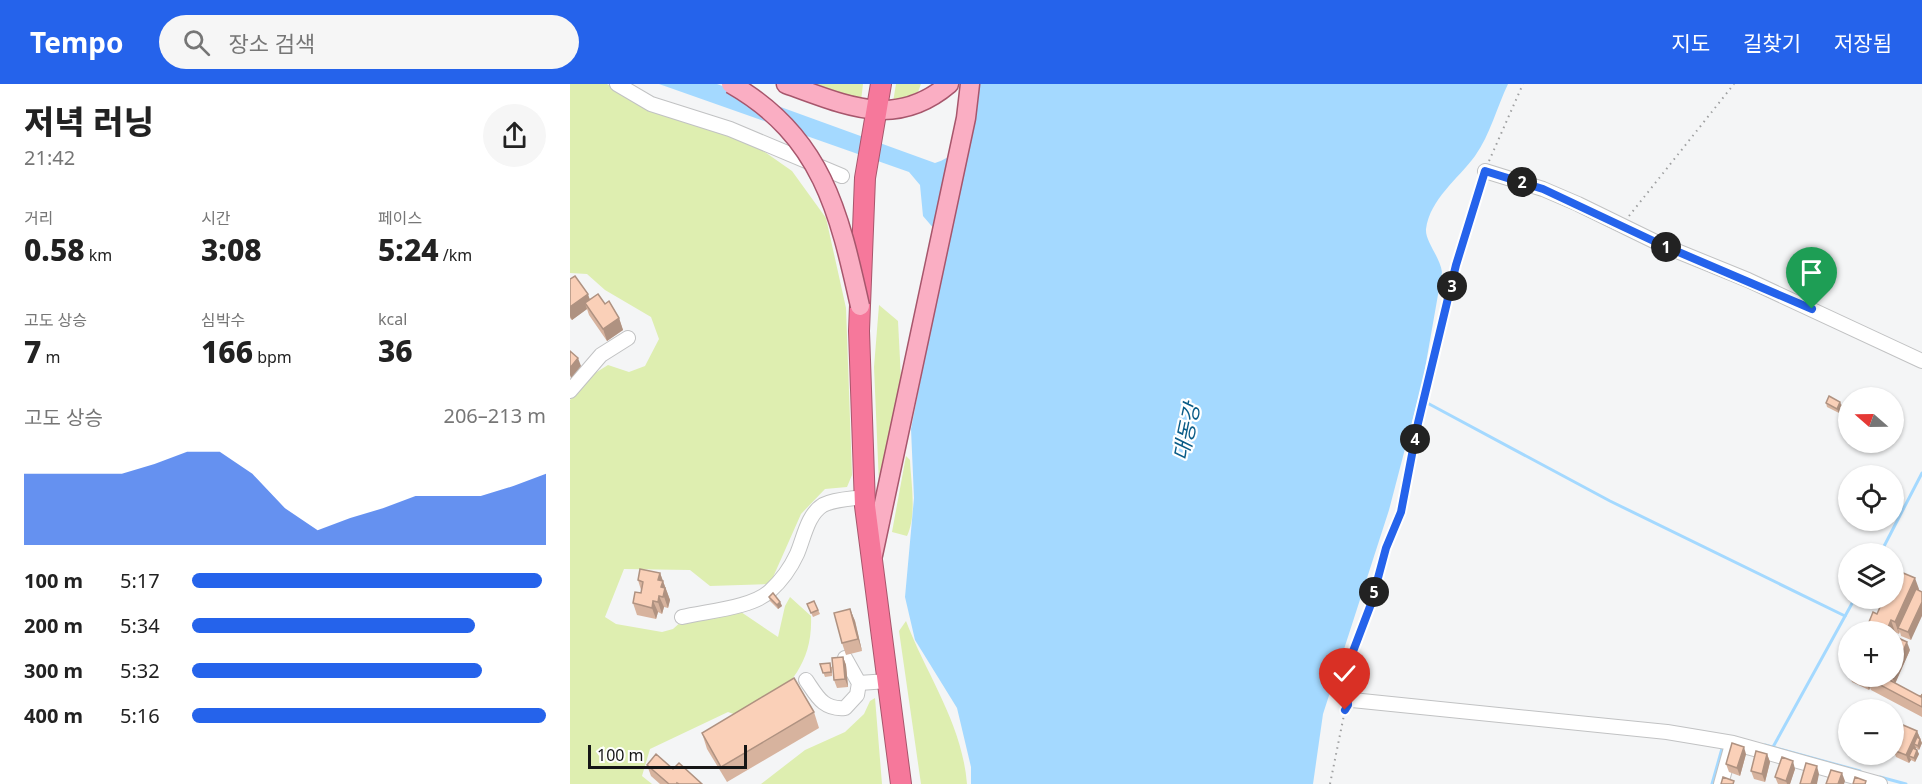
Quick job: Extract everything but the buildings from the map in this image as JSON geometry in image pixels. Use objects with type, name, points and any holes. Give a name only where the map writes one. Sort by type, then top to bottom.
[{"type":"highway","points":[[881,84],[865,178],[859,331],[864,502],[901,784]]},
{"type":"main road","points":[[731,84],[746,93],[783,125],[820,171],[832,197],[860,306]]},
{"type":"main road","points":[[786,84],[856,107],[892,111],[924,103],[949,84]]},
{"type":"main road","points":[[872,559],[966,117],[970,84]]},
{"type":"street","points":[[617,84],[651,104],[730,129],[842,176]]},
{"type":"street","points":[[1485,171],[1543,189],[1922,361]]},
{"type":"street","points":[[570,391],[601,355],[628,338]]},
{"type":"street","points":[[682,617],[742,605],[770,592],[792,564],[808,524],[818,510],[835,501],[864,502]]},
{"type":"street","points":[[845,658],[859,683]]},
{"type":"street","points":[[806,680],[825,706],[834,709],[845,708],[852,702],[859,683],[887,672]]},
{"type":"street","points":[[1350,703],[1564,720],[1667,732],[1733,743],[1880,784]]},
{"type":"street","points":[[1721,784],[1733,743]]},
{"type":"path","points":[[1330,784],[1345,710],[1350,703],[1347,678],[1352,654],[1371,604],[1386,548],[1401,512],[1418,423],[1456,265],[1485,171],[1522,84]]},
{"type":"path","points":[[1622,225],[1734,84]]},
{"type":"green space","points":[[570,84],[607,84],[628,98],[755,145],[792,171],[826,218],[846,308],[852,475],[847,487],[825,489],[801,514],[770,584],[710,586],[690,570],[624,569],[605,617],[616,624],[662,632],[673,629],[682,621],[741,612],[778,637],[785,606],[790,597],[811,616],[810,634],[802,663],[776,697],[753,721],[728,712],[650,749],[642,776],[652,784],[570,784],[570,400],[592,375],[608,365],[629,372],[645,366],[659,339],[651,317],[605,290],[587,274],[570,273]]},
{"type":"green space","points":[[810,84],[863,84],[861,101]]},
{"type":"green space","points":[[896,84],[921,84],[918,92],[893,102]]},
{"type":"green space","points":[[879,305],[898,321],[901,379],[879,484],[874,367]]},
{"type":"green space","points":[[906,456],[910,460],[913,499],[912,518],[907,536],[892,532]]},
{"type":"green space","points":[[906,621],[951,720],[964,762],[967,784],[921,784],[899,631]]},
{"type":"green space","points":[[875,698],[882,784],[761,784],[805,750],[845,732],[864,714],[870,701]]},
{"type":"water","name":"대동강","points":[[659,84],[717,84],[935,163],[947,158],[963,141],[971,120],[978,84],[1508,84],[1480,148],[1439,199],[1429,218],[1426,234],[1442,272],[1423,380],[1389,510],[1323,714],[1313,784],[971,784],[971,767],[957,708],[915,640],[905,597],[914,498],[911,429],[947,244],[923,216],[920,185],[909,172]]},
{"type":"waterway","points":[[1418,398],[1610,501],[1845,616]]},
{"type":"waterway","points":[[1886,543],[1922,473]]},
{"type":"waterway","points":[[1773,747],[1849,609]]},
{"type":"waterway","points":[[1712,784],[1723,745]]},
{"type":"waterway","points":[[1765,745],[1860,771]]},
{"type":"waterway","points":[[1880,777],[1906,784]]},
{"type":"route","points":[[1345,710],[1348,705],[1347,678],[1352,654],[1371,604],[1386,548],[1401,512],[1418,423],[1425,402],[1456,265],[1485,171],[1543,189],[1662,245],[1812,309]]}]
